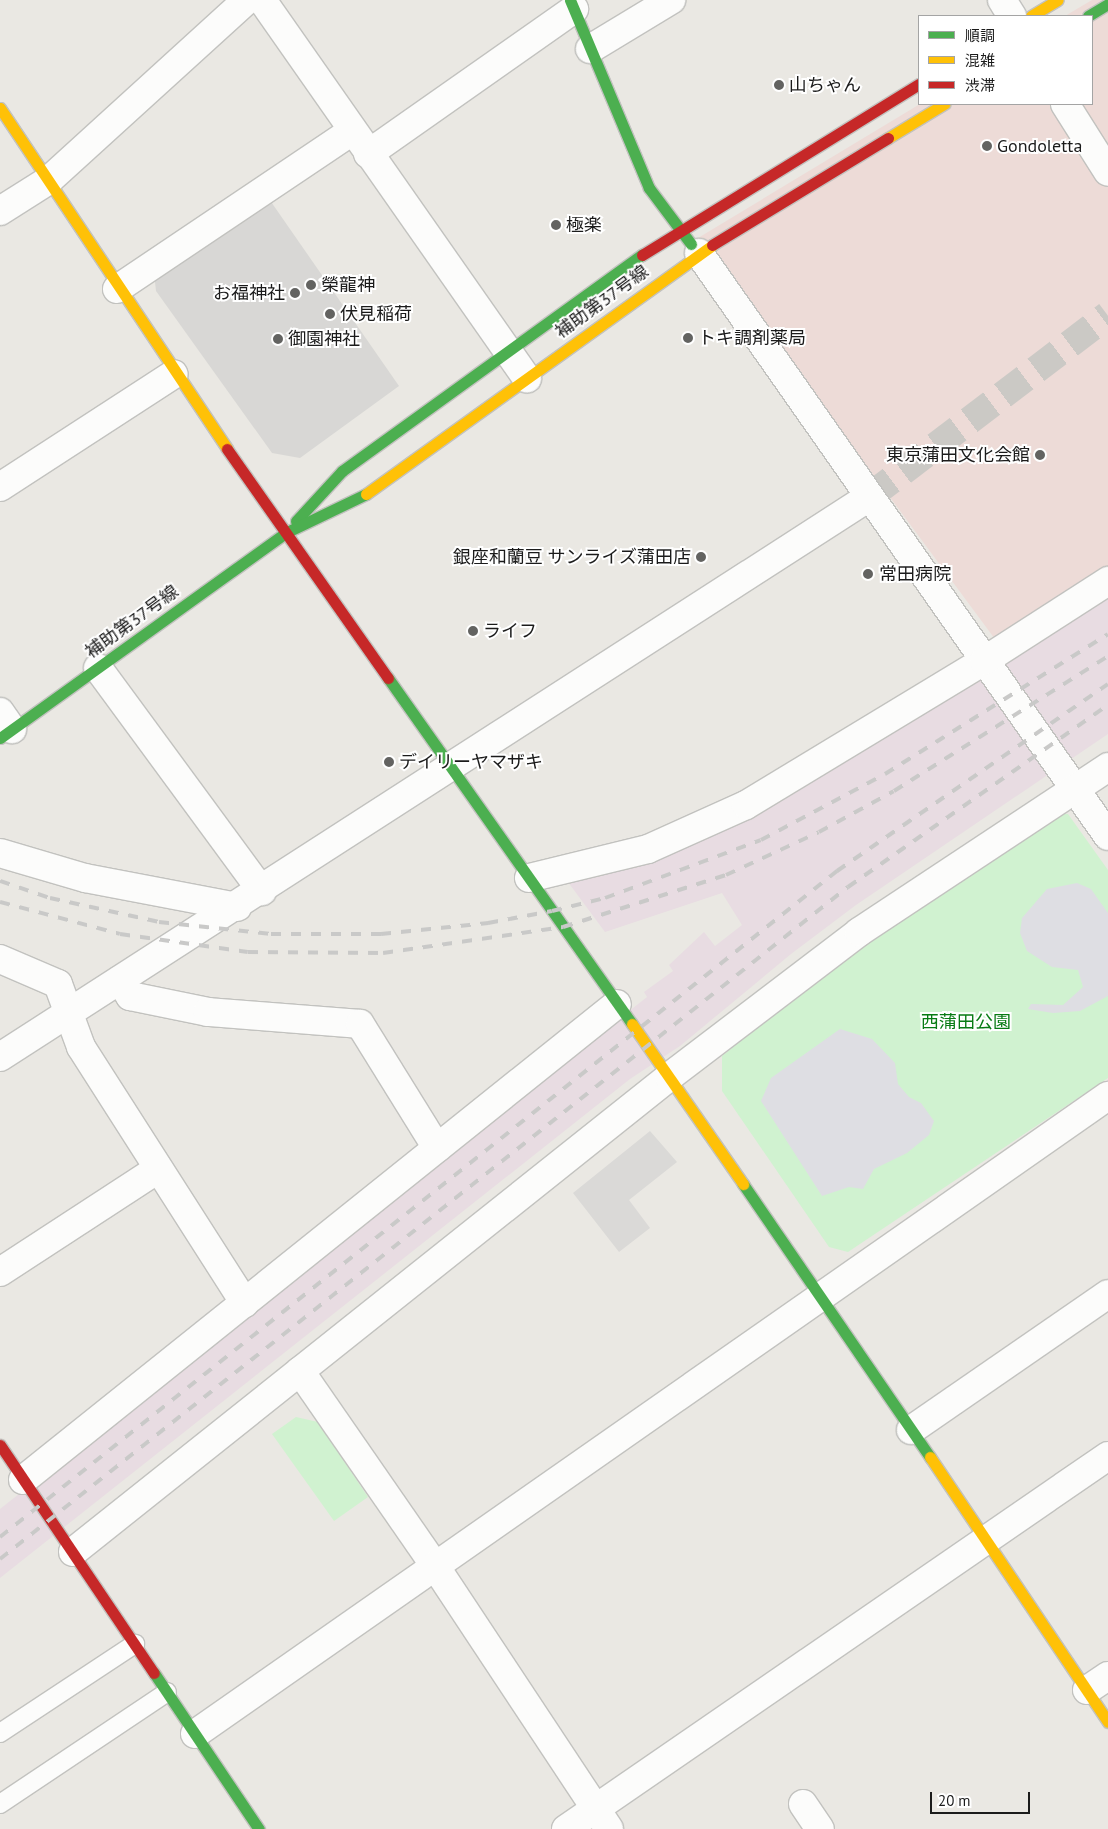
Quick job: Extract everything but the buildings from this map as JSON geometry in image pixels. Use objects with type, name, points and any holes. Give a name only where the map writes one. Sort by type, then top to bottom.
[{"type":"street","points":[[0,211],[49,180],[247,0]]},
{"type":"street","points":[[262,0],[527,379]]},
{"type":"street","points":[[590,49],[670,0]]},
{"type":"street","points":[[1002,0],[1011,15]]},
{"type":"street","points":[[1033,15],[1058,0]]},
{"type":"street","points":[[1090,15],[1108,4]]},
{"type":"street","points":[[368,154],[572,5],[649,188],[699,253],[1108,836]]},
{"type":"street","name":"補助第37号線","points":[[285,533],[342,471],[680,230],[918,85]]},
{"type":"street","name":"補助第37号線","points":[[4,726],[98,668],[285,533],[362,497],[699,253],[942,105]]},
{"type":"street","points":[[1066,105],[1108,172]]},
{"type":"street","points":[[0,108],[49,180],[117,289],[174,374],[285,533],[460,763],[529,878],[669,1077],[911,1430],[987,1539],[1097,1683],[1108,1722]]},
{"type":"street","points":[[117,289],[352,131]]},
{"type":"street","points":[[0,487],[174,374]]},
{"type":"street","points":[[0,1056],[237,907],[869,497]]},
{"type":"street","points":[[529,878],[648,848],[746,804],[984,661],[1108,582]]},
{"type":"street","points":[[98,668],[262,890]]},
{"type":"street","points":[[73,1552],[669,1077],[859,932],[1108,766]]},
{"type":"street","points":[[0,854],[85,878],[237,907]]},
{"type":"street","points":[[0,959],[58,984],[70,1012],[81,1046],[245,1303]]},
{"type":"street","points":[[120,980],[130,996],[208,1012],[360,1024],[437,1148]]},
{"type":"street","points":[[23,1480],[617,1004]]},
{"type":"street","points":[[195,1734],[1108,1096]]},
{"type":"street","points":[[0,1272],[158,1169]]},
{"type":"street","points":[[911,1430],[1108,1294]]},
{"type":"street","points":[[300,1371],[435,1566],[602,1819]]},
{"type":"street","points":[[0,1445],[259,1829]]},
{"type":"street","points":[[566,1829],[602,1819],[987,1539],[1108,1456]]},
{"type":"street","points":[[803,1804],[820,1829]]},
{"type":"lane","points":[[0,1733],[134,1644]]},
{"type":"lane","points":[[0,1804],[167,1692]]},
{"type":"shaded area","points":[[1092,0],[1108,0],[1108,595],[1009,658],[698,238],[918,105],[1093,105],[1093,15],[1067,15]]},
{"type":"shaded area","name":"御園神社","points":[[267,196],[399,386],[300,458],[272,453],[156,291],[154,273]]},
{"type":"shaded area","points":[[1108,595],[1108,734],[856,905],[791,954],[680,1046],[630,1079],[0,1578],[0,1509],[647,997],[644,992],[673,971],[669,965],[704,932],[715,946],[742,925],[722,893],[605,932],[565,878],[639,856]]},
{"type":"shaded area","points":[[1077,883],[1091,889],[1108,913],[1108,996],[1080,1011],[1053,1013],[1028,1009],[1031,1004],[1063,1005],[1083,987],[1078,970],[1052,967],[1027,951],[1020,933],[1022,918],[1047,889]]},
{"type":"shaded area","points":[[840,1029],[872,1039],[895,1063],[898,1084],[909,1097],[921,1103],[934,1121],[929,1135],[907,1153],[874,1169],[863,1189],[849,1187],[822,1196],[761,1101],[771,1078]]},
{"type":"shaded area","points":[[650,1131],[677,1162],[629,1200],[650,1228],[619,1252],[573,1193]]},
{"type":"green space","name":"西蒲田公園","points":[[1053,813],[1068,814],[1108,870],[1108,1078],[848,1252],[829,1247],[722,1091],[722,1056],[876,932]]},
{"type":"green space","points":[[296,1417],[318,1422],[368,1497],[334,1521],[272,1434]]},
{"type":"tunnel","points":[[869,497],[1108,315]]},
{"type":"railway","points":[[0,881],[50,898],[159,922],[271,934],[381,934],[488,923],[552,911],[605,898],[761,840],[885,774],[1108,634]]},
{"type":"railway","points":[[0,902],[120,934],[248,952],[383,953],[563,927],[726,875],[819,832],[894,791],[1108,656]]},
{"type":"railway","points":[[0,1537],[837,871],[1108,684]]},
{"type":"railway","points":[[0,1559],[848,887],[1108,705]]},
{"type":"traffic: fast","points":[[570,0],[649,188],[691,244]]},
{"type":"traffic: fast","points":[[1090,15],[1108,4]]},
{"type":"traffic: fast","points":[[296,521],[342,471],[642,255]]},
{"type":"traffic: fast","points":[[0,738],[285,533],[366,494]]},
{"type":"traffic: fast","points":[[388,678],[632,1024]]},
{"type":"traffic: fast","points":[[743,1184],[930,1457]]},
{"type":"traffic: fast","points":[[154,1673],[259,1829]]},
{"type":"traffic: slow","points":[[1033,15],[1058,0]]},
{"type":"traffic: slow","points":[[888,138],[942,105]]},
{"type":"traffic: slow","points":[[0,108],[227,449]]},
{"type":"traffic: slow","points":[[366,494],[712,245]]},
{"type":"traffic: slow","points":[[632,1024],[743,1184]]},
{"type":"traffic: slow","points":[[930,1457],[1108,1722]]},
{"type":"traffic: jam","points":[[642,255],[918,85]]},
{"type":"traffic: jam","points":[[712,245],[888,138]]},
{"type":"traffic: jam","points":[[227,449],[388,678]]},
{"type":"traffic: jam","points":[[0,1445],[154,1673]]},
{"type":"place","name":"山ちゃん","points":[[779,85]]},
{"type":"place","name":"Gondoletta","points":[[987,146]]},
{"type":"place","name":"極楽","points":[[556,225]]},
{"type":"place","name":"榮龍神","points":[[311,285]]},
{"type":"place","name":"お福神社","points":[[295,293]]},
{"type":"place","name":"伏見稲荷","points":[[330,314]]},
{"type":"place","name":"トキ調剤薬局","points":[[688,338]]},
{"type":"place","name":"御園神社","points":[[278,339]]},
{"type":"place","name":"東京蒲田文化会館","points":[[1040,455]]},
{"type":"place","name":"銀座和蘭豆 サンライズ蒲田店","points":[[701,557]]},
{"type":"place","name":"常田病院","points":[[868,574]]},
{"type":"place","name":"ライフ","points":[[473,631]]},
{"type":"place","name":"デイリーヤマザキ","points":[[389,762]]}]
